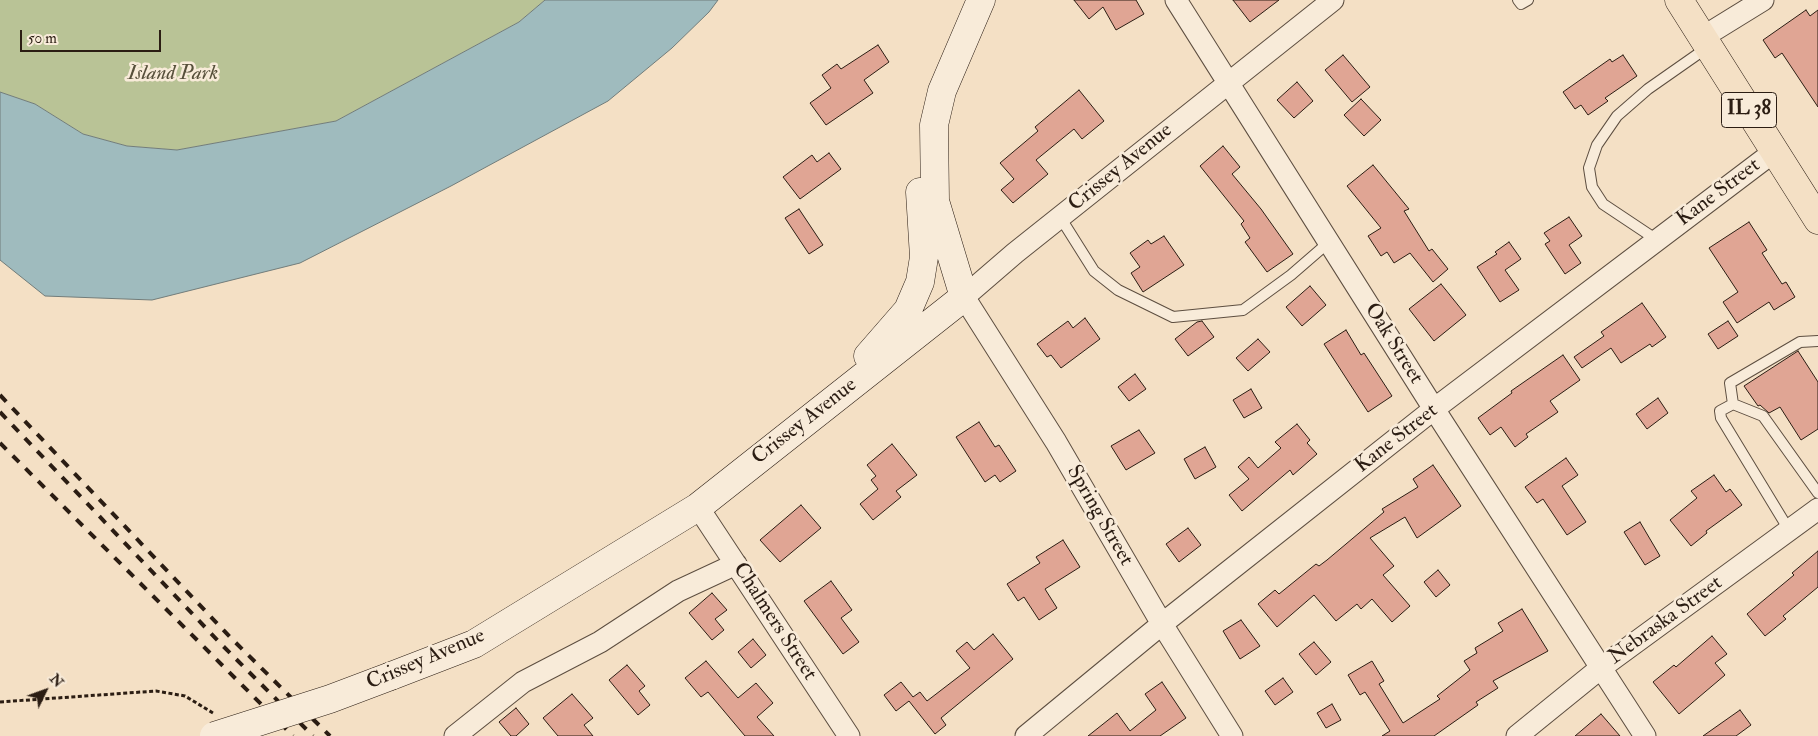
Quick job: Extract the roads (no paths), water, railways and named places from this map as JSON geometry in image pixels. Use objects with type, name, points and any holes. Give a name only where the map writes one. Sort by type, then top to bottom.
[{"type":"main road","points":[[795,430],[881,343],[908,310],[920,282],[924,257],[919,182],[923,153],[934,125],[942,91],[980,0]]},
{"type":"main road","name":"IL 38","points":[[1679,0],[1818,220]]},
{"type":"main road","points":[[934,125],[935,201],[964,297]]},
{"type":"main road","name":"Crissey Avenue","points":[[214,725],[330,699],[474,644],[698,507],[964,297]]},
{"type":"street","name":"Oak Street","points":[[1176,0],[1434,409],[1645,736]]},
{"type":"street","name":"Crissey Avenue","points":[[964,297],[1060,217],[1333,0]]},
{"type":"street","points":[[1706,42],[1763,0]]},
{"type":"street","name":"Kane Street","points":[[1026,736],[1162,624],[1434,409],[1775,151]]},
{"type":"street","name":"Spring Street","points":[[964,297],[1056,442],[1162,624],[1232,736]]},
{"type":"street","name":"Chalmers Street","points":[[698,507],[849,736]]},
{"type":"street","name":"Nebraska Street","points":[[1516,736],[1602,667],[1789,530],[1817,507]]},
{"type":"street","points":[[455,736],[523,682],[600,642],[678,591],[736,564]]},
{"type":"lane","points":[[1518,0],[1521,4],[1528,0]]},
{"type":"lane","points":[[1656,240],[1603,204],[1592,187],[1589,168],[1596,145],[1617,116],[1706,42]]},
{"type":"lane","points":[[1060,217],[1094,271],[1118,290],[1173,317],[1243,310],[1330,244]]},
{"type":"lane","points":[[1734,404],[1730,383],[1800,342],[1818,341]]},
{"type":"lane","points":[[1789,530],[1721,418],[1720,411],[1734,404],[1763,416],[1817,507]]},
{"type":"water","points":[[545,0],[718,0],[709,12],[672,48],[608,101],[451,186],[300,263],[152,300],[45,296],[0,260],[0,92],[35,104],[83,134],[127,146],[177,150],[336,121],[519,22]]},
{"type":"railway","points":[[0,395],[232,639],[330,736]]},
{"type":"railway","points":[[0,412],[223,646],[313,736]]},
{"type":"railway","points":[[0,443],[293,736]]},
{"type":"park label","name":"Island Park","points":[[173,74]]}]
